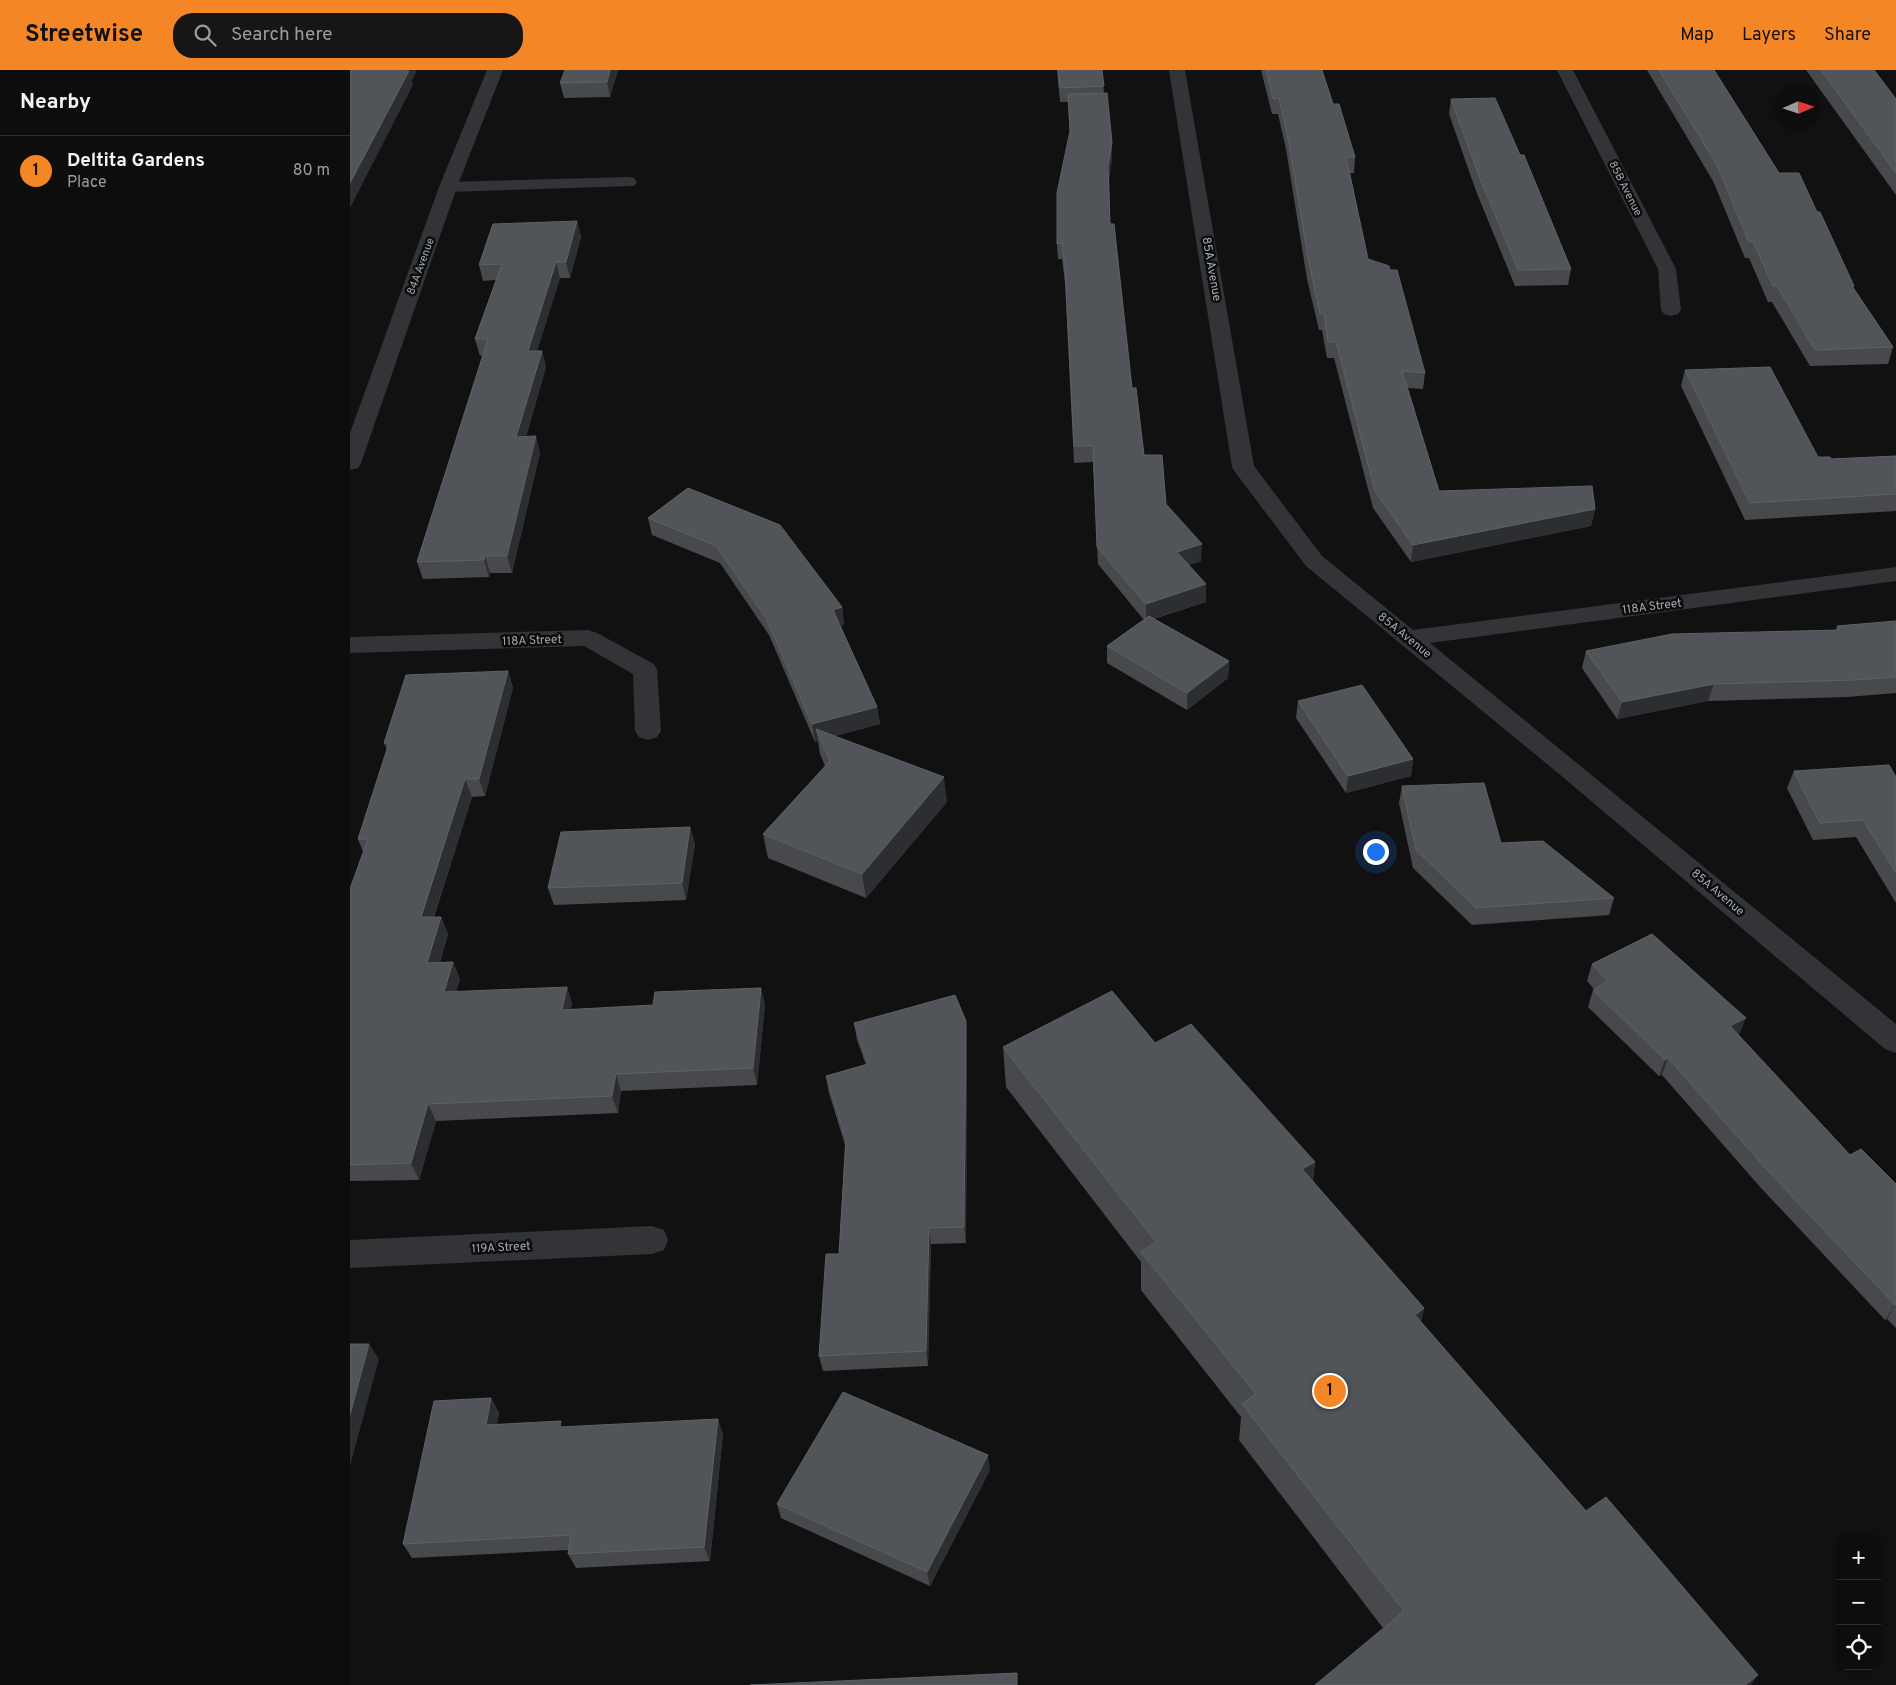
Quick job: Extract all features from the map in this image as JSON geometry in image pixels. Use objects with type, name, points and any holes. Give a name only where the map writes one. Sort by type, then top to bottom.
[{"type":"street","name":"84A Avenue","points":[[350,463],[448,187],[494,70]]},
{"type":"street","name":"85A Avenue","points":[[1177,70],[1243,468],[1314,561],[1896,1041]]},
{"type":"street","name":"85B Avenue","points":[[1565,70],[1667,269],[1671,310]]},
{"type":"street","points":[[448,187],[628,182]]},
{"type":"street","name":"118A Street","points":[[1408,638],[1896,574]]},
{"type":"street","name":"118A Street","points":[[350,645],[588,638],[645,670],[648,731]]},
{"type":"street","name":"119A Street","points":[[350,1254],[652,1240]]},
{"type":"building","points":[[350,70],[409,71],[350,183]]},
{"type":"building","points":[[565,70],[610,70],[607,82],[560,83]]},
{"type":"building","points":[[1058,70],[1102,70],[1104,86],[1060,88]]},
{"type":"building","points":[[1266,70],[1322,70],[1333,104],[1339,104],[1355,157],[1346,157],[1368,259],[1389,266],[1390,270],[1397,270],[1425,373],[1402,371],[1439,491],[1592,486],[1595,509],[1413,545],[1375,491],[1336,342],[1328,342],[1324,314],[1320,314],[1309,263],[1287,133],[1279,98],[1273,99]]},
{"type":"building","points":[[1659,70],[1714,70],[1779,173],[1799,173],[1817,212],[1820,212],[1854,286],[1852,286],[1893,347],[1815,350],[1777,286],[1773,286],[1753,242],[1749,242],[1717,165]]},
{"type":"building","points":[[1821,70],[1874,70],[1896,99],[1896,173]]},
{"type":"building","points":[[1107,93],[1112,142],[1108,166],[1110,224],[1114,224],[1132,388],[1136,388],[1144,455],[1162,455],[1166,504],[1202,544],[1177,552],[1206,584],[1146,604],[1097,547],[1093,446],[1074,446],[1065,267],[1062,243],[1057,244],[1057,193],[1070,131],[1068,94]]},
{"type":"building","points":[[1495,98],[1520,155],[1524,155],[1571,269],[1518,270],[1479,176],[1451,99]]},
{"type":"building","points":[[577,221],[566,262],[556,262],[528,351],[542,351],[516,437],[536,436],[507,556],[485,556],[484,560],[417,562],[488,339],[475,339],[502,264],[479,265],[493,224]]},
{"type":"building","points":[[1770,367],[1818,457],[1830,457],[1831,459],[1896,456],[1896,494],[1750,503],[1685,370]]},
{"type":"building","points":[[688,488],[780,525],[842,607],[833,610],[877,707],[812,724],[766,618],[716,546],[648,518]]},
{"type":"building","points":[[1149,616],[1229,661],[1187,693],[1107,646]]},
{"type":"building","points":[[1896,621],[1896,677],[1714,684],[1622,702],[1586,651],[1672,634],[1840,630],[1837,626]]},
{"type":"building","points":[[508,671],[479,779],[465,779],[421,917],[441,917],[427,963],[453,962],[444,992],[567,987],[562,1010],[653,1005],[655,992],[761,988],[753,1068],[616,1074],[612,1096],[428,1104],[411,1163],[350,1165],[350,889],[368,839],[358,839],[389,743],[384,743],[406,675]]},
{"type":"building","points":[[1362,685],[1413,759],[1348,776],[1298,701]]},
{"type":"building","points":[[816,729],[944,777],[862,874],[763,834],[830,761]]},
{"type":"building","points":[[1889,765],[1896,777],[1896,873],[1863,820],[1820,823],[1794,771]]},
{"type":"building","points":[[1484,783],[1501,843],[1543,841],[1614,898],[1476,908],[1416,850],[1402,786]]},
{"type":"building","points":[[690,827],[682,883],[548,888],[561,832]]},
{"type":"building","points":[[1652,934],[1746,1018],[1730,1026],[1850,1155],[1861,1149],[1896,1184],[1895,1305],[1768,1171],[1668,1058],[1665,1060],[1593,990],[1608,981],[1592,964]]},
{"type":"building","points":[[1112,991],[1155,1043],[1191,1024],[1315,1162],[1302,1169],[1424,1308],[1415,1315],[1586,1511],[1606,1497],[1758,1675],[1745,1685],[1315,1685],[1404,1611],[1242,1404],[1256,1394],[1141,1252],[1156,1242],[1003,1047]]},
{"type":"building","points":[[955,995],[966,1021],[964,1227],[929,1228],[926,1351],[819,1356],[826,1254],[839,1254],[846,1140],[826,1076],[868,1064],[854,1023]]},
{"type":"building","points":[[350,1344],[369,1344],[350,1415]]},
{"type":"building","points":[[843,1392],[988,1455],[927,1572],[777,1504]]},
{"type":"building","points":[[491,1398],[486,1425],[561,1421],[560,1427],[718,1419],[704,1547],[568,1554],[571,1535],[403,1544],[434,1401]]},
{"type":"building","points":[[1017,1673],[1017,1685],[750,1685]]},
{"type":"place","name":"Deltita Gardens","points":[[1330,1391]]}]
